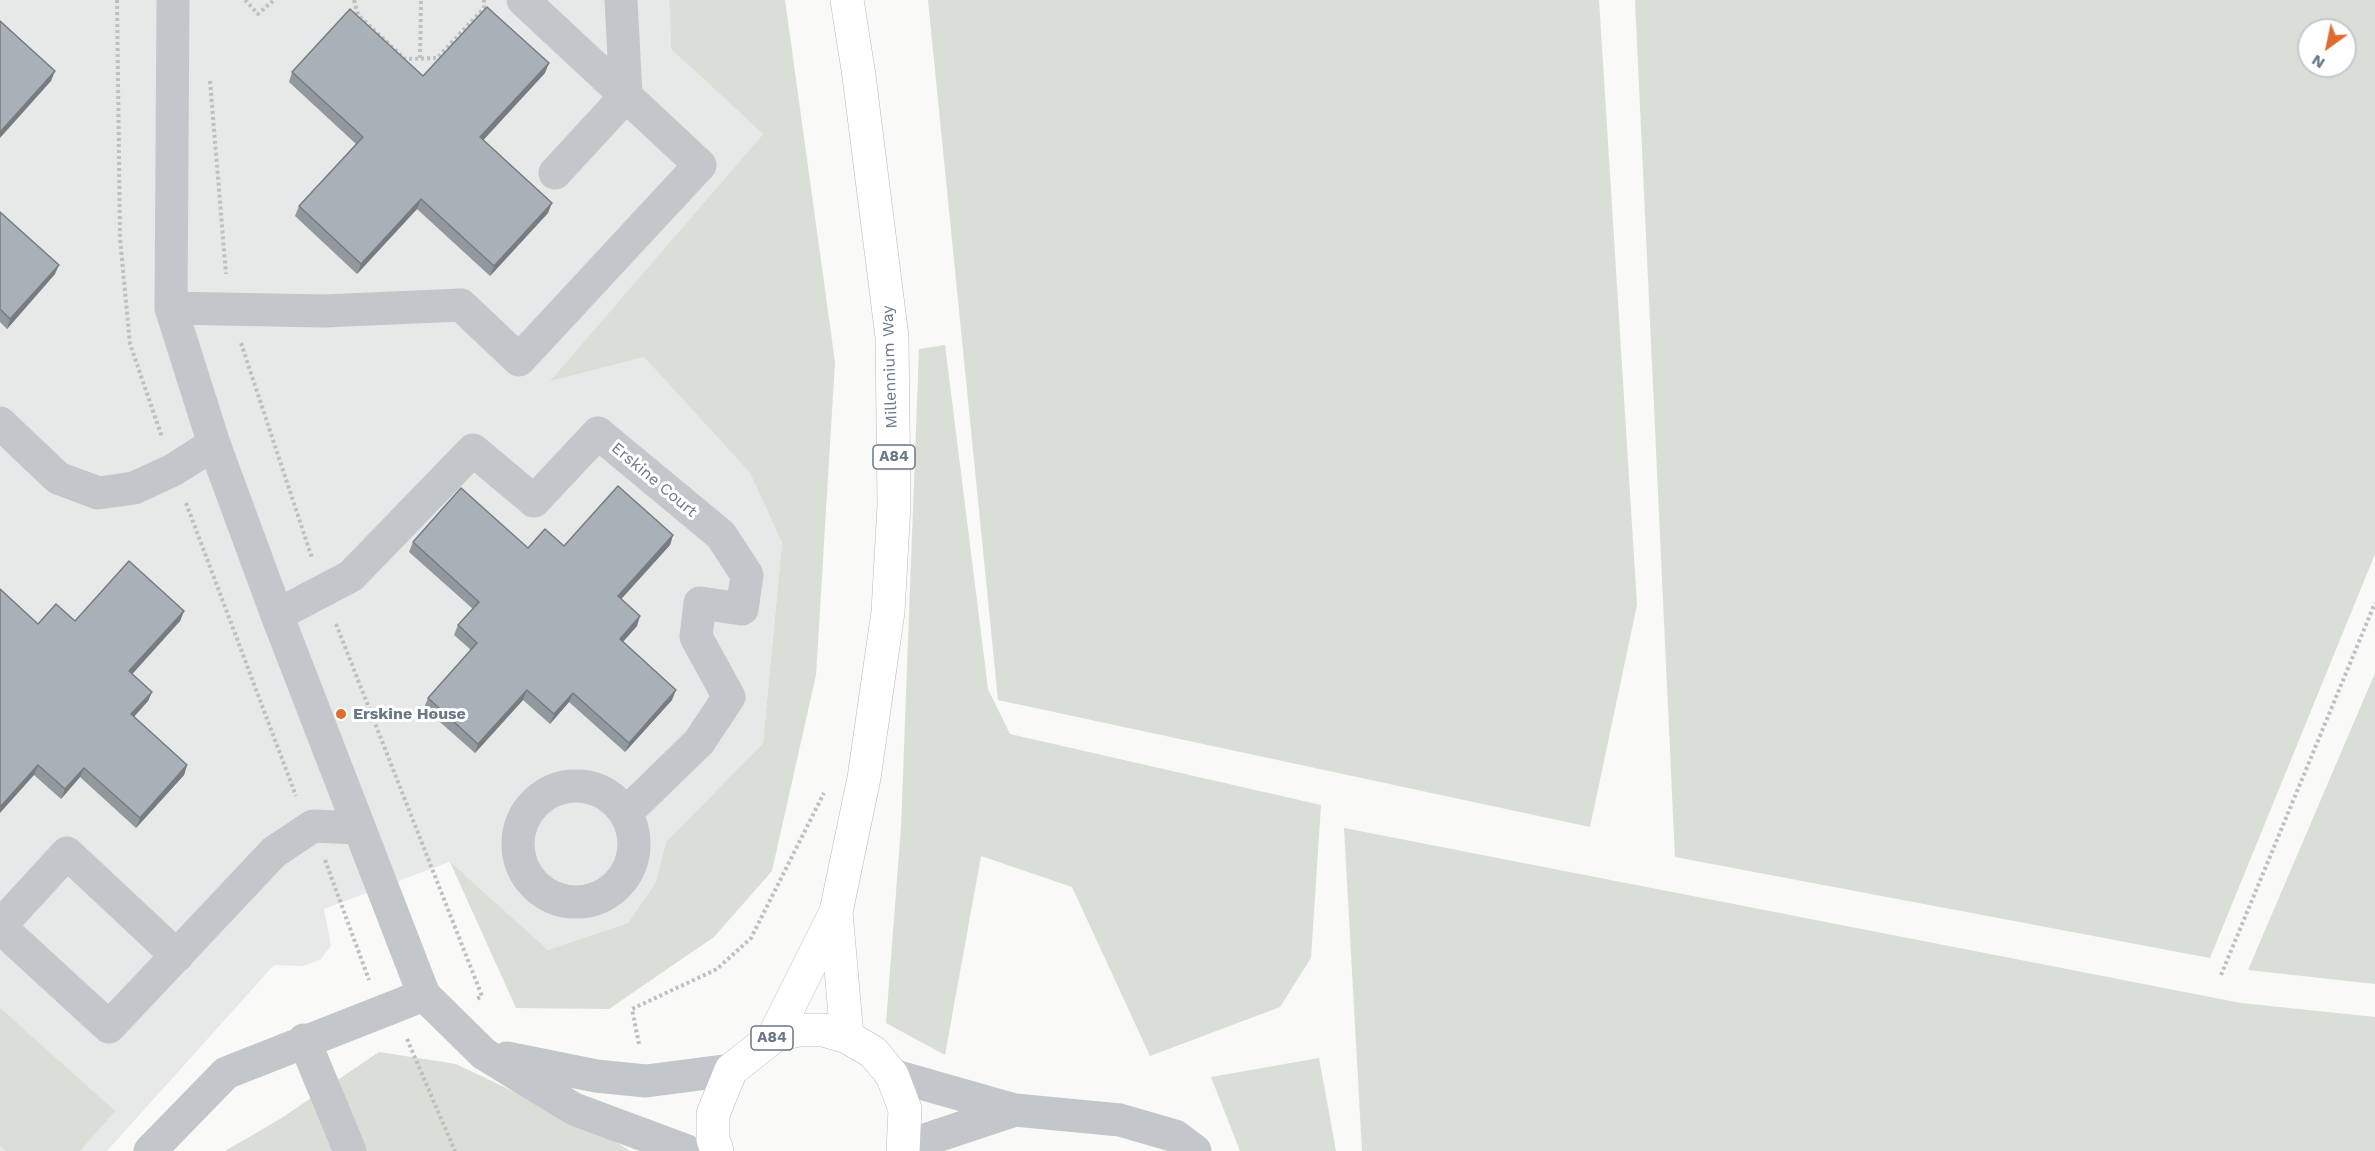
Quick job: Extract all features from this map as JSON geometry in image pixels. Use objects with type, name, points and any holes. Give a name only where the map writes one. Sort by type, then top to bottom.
[{"type":"main road","name":"Millennium Way","points":[[774,1036],[836,912],[864,778],[888,612],[894,505],[892,337],[859,76],[847,0]]},
{"type":"main road","name":"Millennium Way","points":[[836,912],[848,1037]]},
{"type":"main road","name":"A84","points":[[717,1151],[713,1114],[731,1070],[774,1036],[798,1030],[823,1030],[848,1037],[873,1052],[892,1075],[905,1109],[904,1149]]},
{"type":"street","points":[[173,0],[171,308],[214,444],[277,615],[358,828],[434,1005],[484,1054],[574,1109],[687,1151]]},
{"type":"street","points":[[171,308],[324,311],[461,305],[519,360],[700,165],[523,0]]},
{"type":"street","points":[[555,173],[626,96],[621,0]]},
{"type":"street","points":[[0,423],[58,478],[98,494],[134,488],[173,470],[214,444]]},
{"type":"street","name":"Erskine Court","points":[[277,615],[351,576],[473,450],[534,501],[598,433],[721,535],[747,575],[742,609],[700,603],[696,637],[729,697],[699,742],[626,813]]},
{"type":"street","points":[[177,956],[67,853],[0,927],[109,1027],[177,956],[274,852],[313,826],[358,828]]},
{"type":"street","points":[[150,1151],[226,1073],[304,1040],[434,1005]]},
{"type":"street","points":[[304,1040],[350,1151]]},
{"type":"street","points":[[484,1054],[596,1076],[646,1082],[731,1070]]},
{"type":"street","points":[[892,1075],[1015,1110],[1120,1120],[1175,1136],[1195,1151]]},
{"type":"street","points":[[904,1149],[1015,1110]]},
{"type":"path","points":[[245,0],[258,14],[274,0]]},
{"type":"path","points":[[354,0],[358,15],[405,59],[437,58],[483,8],[484,0]]},
{"type":"path","points":[[420,58],[421,0]]},
{"type":"path","points":[[209,73],[229,309],[323,591],[482,996],[434,1005]]},
{"type":"path","points":[[2221,975],[2375,603]]},
{"type":"path","points":[[646,1082],[632,1009],[717,969],[751,938],[825,790]]},
{"type":"shaded area","points":[[0,0],[669,0],[671,49],[763,134],[551,380],[644,357],[750,473],[782,543],[763,743],[666,842],[656,882],[628,923],[548,950],[449,862],[324,909],[331,946],[320,960],[303,966],[274,965],[107,1151],[0,1151]]},
{"type":"shaded area","points":[[669,0],[785,0],[835,362],[816,675],[772,871],[714,937],[609,1009],[516,1008],[450,862],[548,950],[628,923],[656,882],[666,842],[763,743],[782,543],[750,473],[644,357],[550,381],[763,134],[671,49]]},
{"type":"shaded area","points":[[928,0],[1599,0],[1637,605],[1590,827],[998,700]]},
{"type":"shaded area","points":[[1635,0],[2375,0],[2375,554],[2210,958],[1675,857]]},
{"type":"shaded area","points":[[945,345],[988,689],[1010,734],[1321,805],[1311,958],[1280,1007],[1150,1056],[1072,887],[981,856],[945,1055],[886,1023],[901,827],[919,349]]},
{"type":"shaded area","points":[[2375,673],[2375,984],[2248,970]]},
{"type":"shaded area","points":[[1344,828],[2241,1003],[2375,1017],[2375,1151],[1362,1151]]},
{"type":"shaded area","points":[[0,1008],[115,1111],[80,1151],[6,1151],[0,1146]]},
{"type":"shaded area","points":[[379,1052],[456,1064],[605,1135],[630,1151],[225,1151],[280,1119]]},
{"type":"shaded area","points":[[1319,1058],[1336,1151],[1240,1151],[1211,1077]]},
{"type":"building","points":[[487,7],[549,63],[480,137],[552,203],[494,266],[421,199],[361,264],[299,206],[363,137],[292,72],[350,9],[423,76]]},
{"type":"building","points":[[0,21],[55,71],[0,132]]},
{"type":"building","points":[[0,212],[59,265],[10,319],[0,309]]},
{"type":"building","points":[[618,486],[673,535],[618,596],[640,616],[620,639],[676,690],[629,743],[573,693],[554,714],[527,690],[478,744],[428,698],[477,643],[458,625],[479,602],[413,542],[461,488],[528,548],[545,529],[564,546]]},
{"type":"building","points":[[129,561],[184,611],[129,671],[152,692],[131,714],[187,765],[140,818],[84,768],[65,789],[38,765],[0,807],[0,589],[38,624],[56,604],[75,621]]},
{"type":"place","name":"Erskine House","points":[[341,714]]}]
